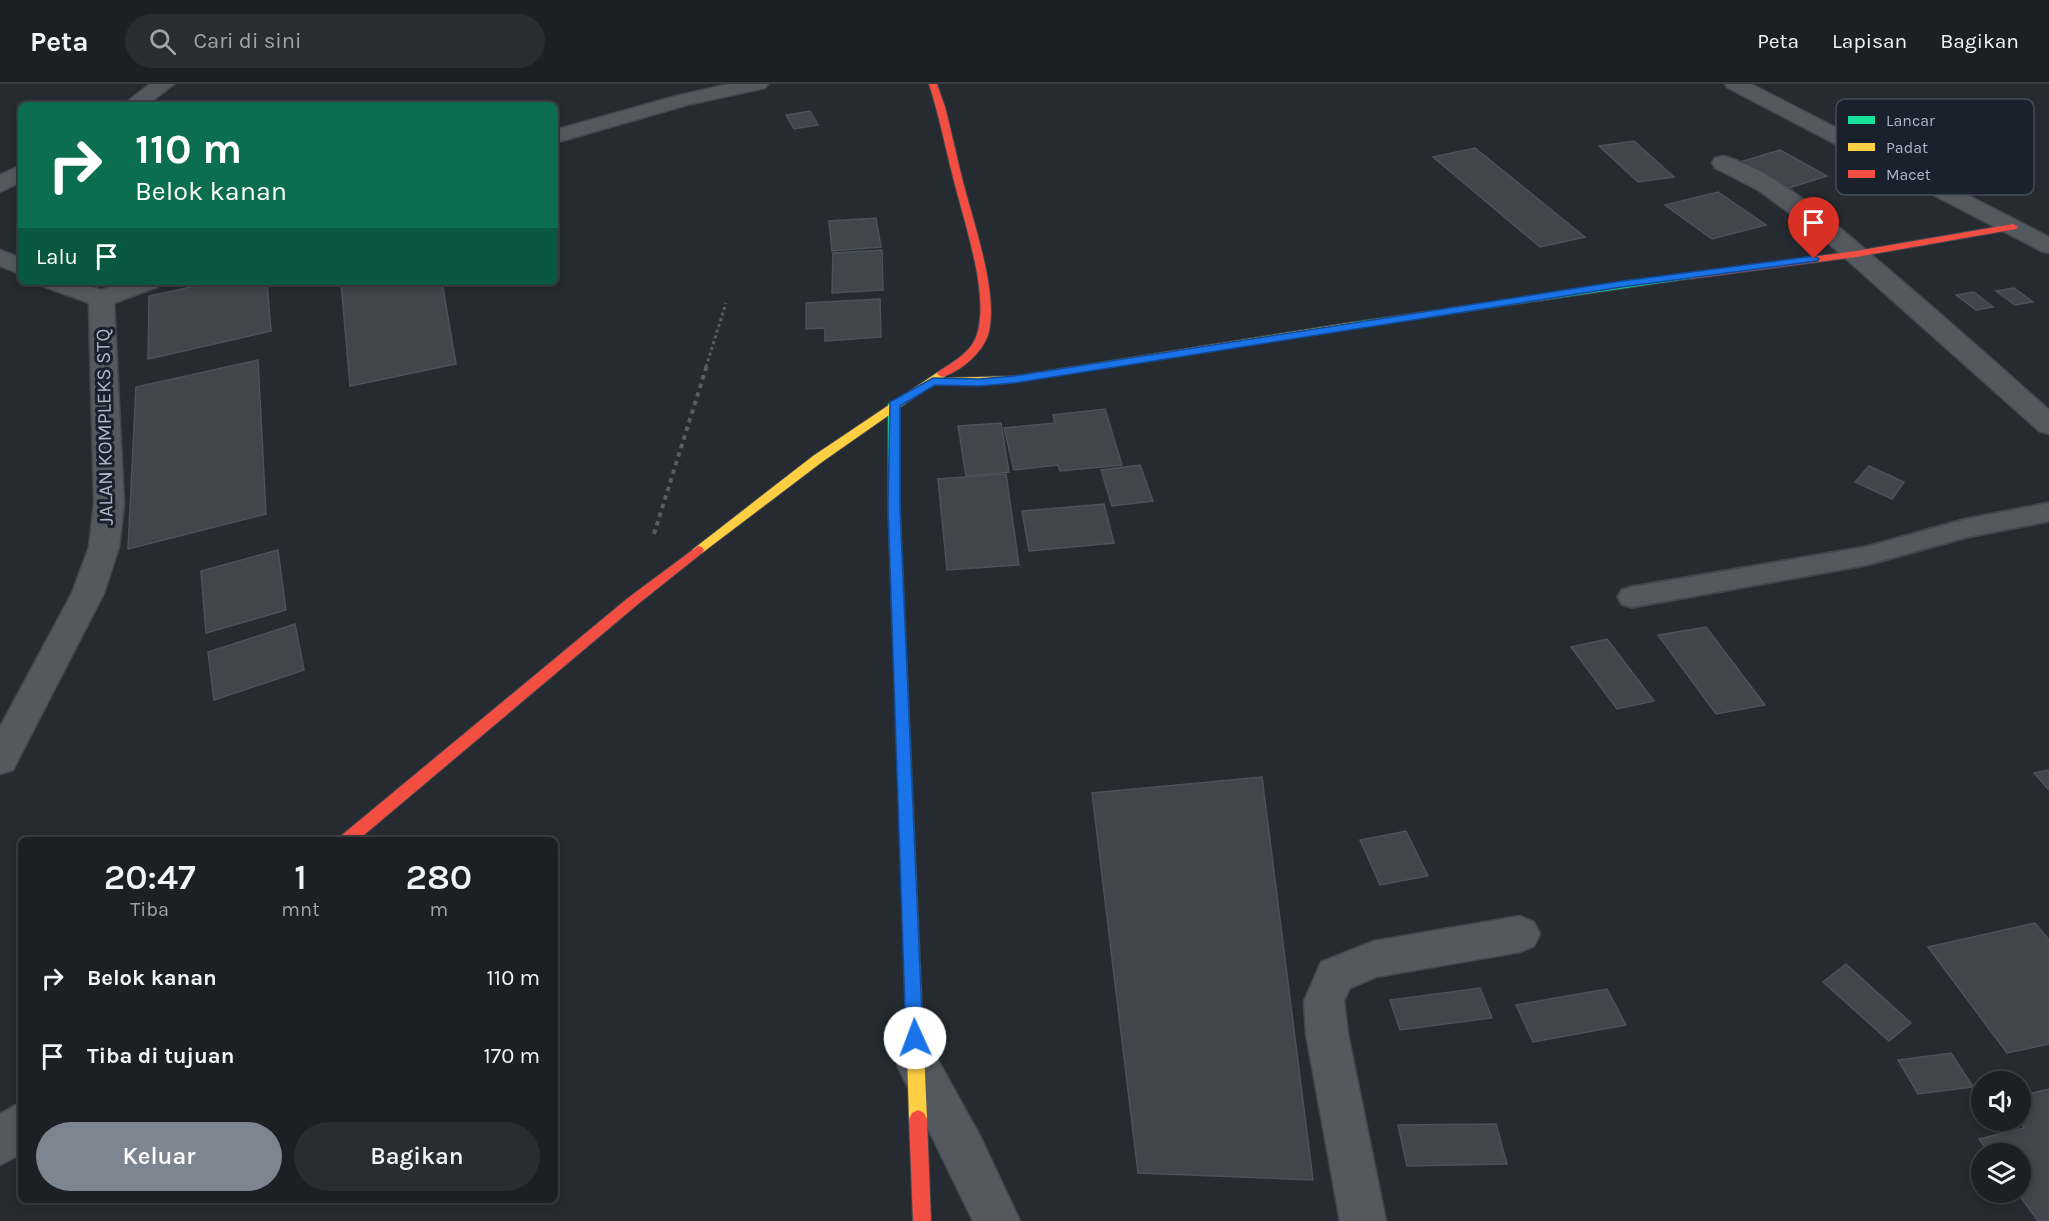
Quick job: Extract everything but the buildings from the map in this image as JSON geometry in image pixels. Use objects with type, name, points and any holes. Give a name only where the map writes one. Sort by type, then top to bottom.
[{"type":"street","points":[[137,102],[164,84]]},
{"type":"street","points":[[558,136],[683,100],[758,84]]},
{"type":"street","points":[[351,837],[633,601],[809,464],[894,404],[933,382],[963,361],[975,349],[983,334],[986,308],[974,244],[933,84]]},
{"type":"street","points":[[1735,84],[1836,136]]},
{"type":"street","points":[[1723,163],[1753,176],[1786,197],[1856,254],[2049,425]]},
{"type":"street","points":[[0,185],[18,174]]},
{"type":"street","points":[[1951,195],[2049,246]]},
{"type":"street","points":[[933,382],[1014,379],[1622,284],[1856,254],[2013,227]]},
{"type":"street","points":[[0,257],[18,266]]},
{"type":"street","points":[[62,285],[101,299],[140,285]]},
{"type":"street","name":"JALAN KOMPLEKS STQ","points":[[0,760],[83,602],[104,547],[109,504],[101,299]]},
{"type":"street","points":[[894,404],[894,508],[922,1221]]},
{"type":"street","points":[[1363,1221],[1327,1035],[1324,1001],[1335,975],[1374,959],[1520,934]]},
{"type":"street","points":[[916,1061],[997,1221]]},
{"type":"street","points":[[0,1143],[18,1127]]},
{"type":"lane","points":[[1632,597],[1866,556],[1967,528],[2049,512]]},
{"type":"path","points":[[654,534],[726,303]]},
{"type":"traffic: fast","points":[[1354,325],[1690,276]]},
{"type":"traffic: fast","points":[[894,404],[894,508],[906,804]]},
{"type":"traffic: slow","points":[[933,382],[1014,379],[1354,325]]},
{"type":"traffic: slow","points":[[698,550],[787,481],[942,374]]},
{"type":"traffic: slow","points":[[906,804],[918,1119]]},
{"type":"traffic: jam","points":[[933,84],[944,118],[978,256],[985,299],[985,318],[980,340],[966,357],[942,374]]},
{"type":"traffic: jam","points":[[1690,276],[1856,254],[2013,227]]},
{"type":"traffic: jam","points":[[351,837],[633,601],[698,550]]},
{"type":"traffic: jam","points":[[918,1119],[922,1221]]},
{"type":"route","points":[[915,1038],[894,508],[894,404],[933,382],[1014,379],[1622,284],[1814,259]]}]
